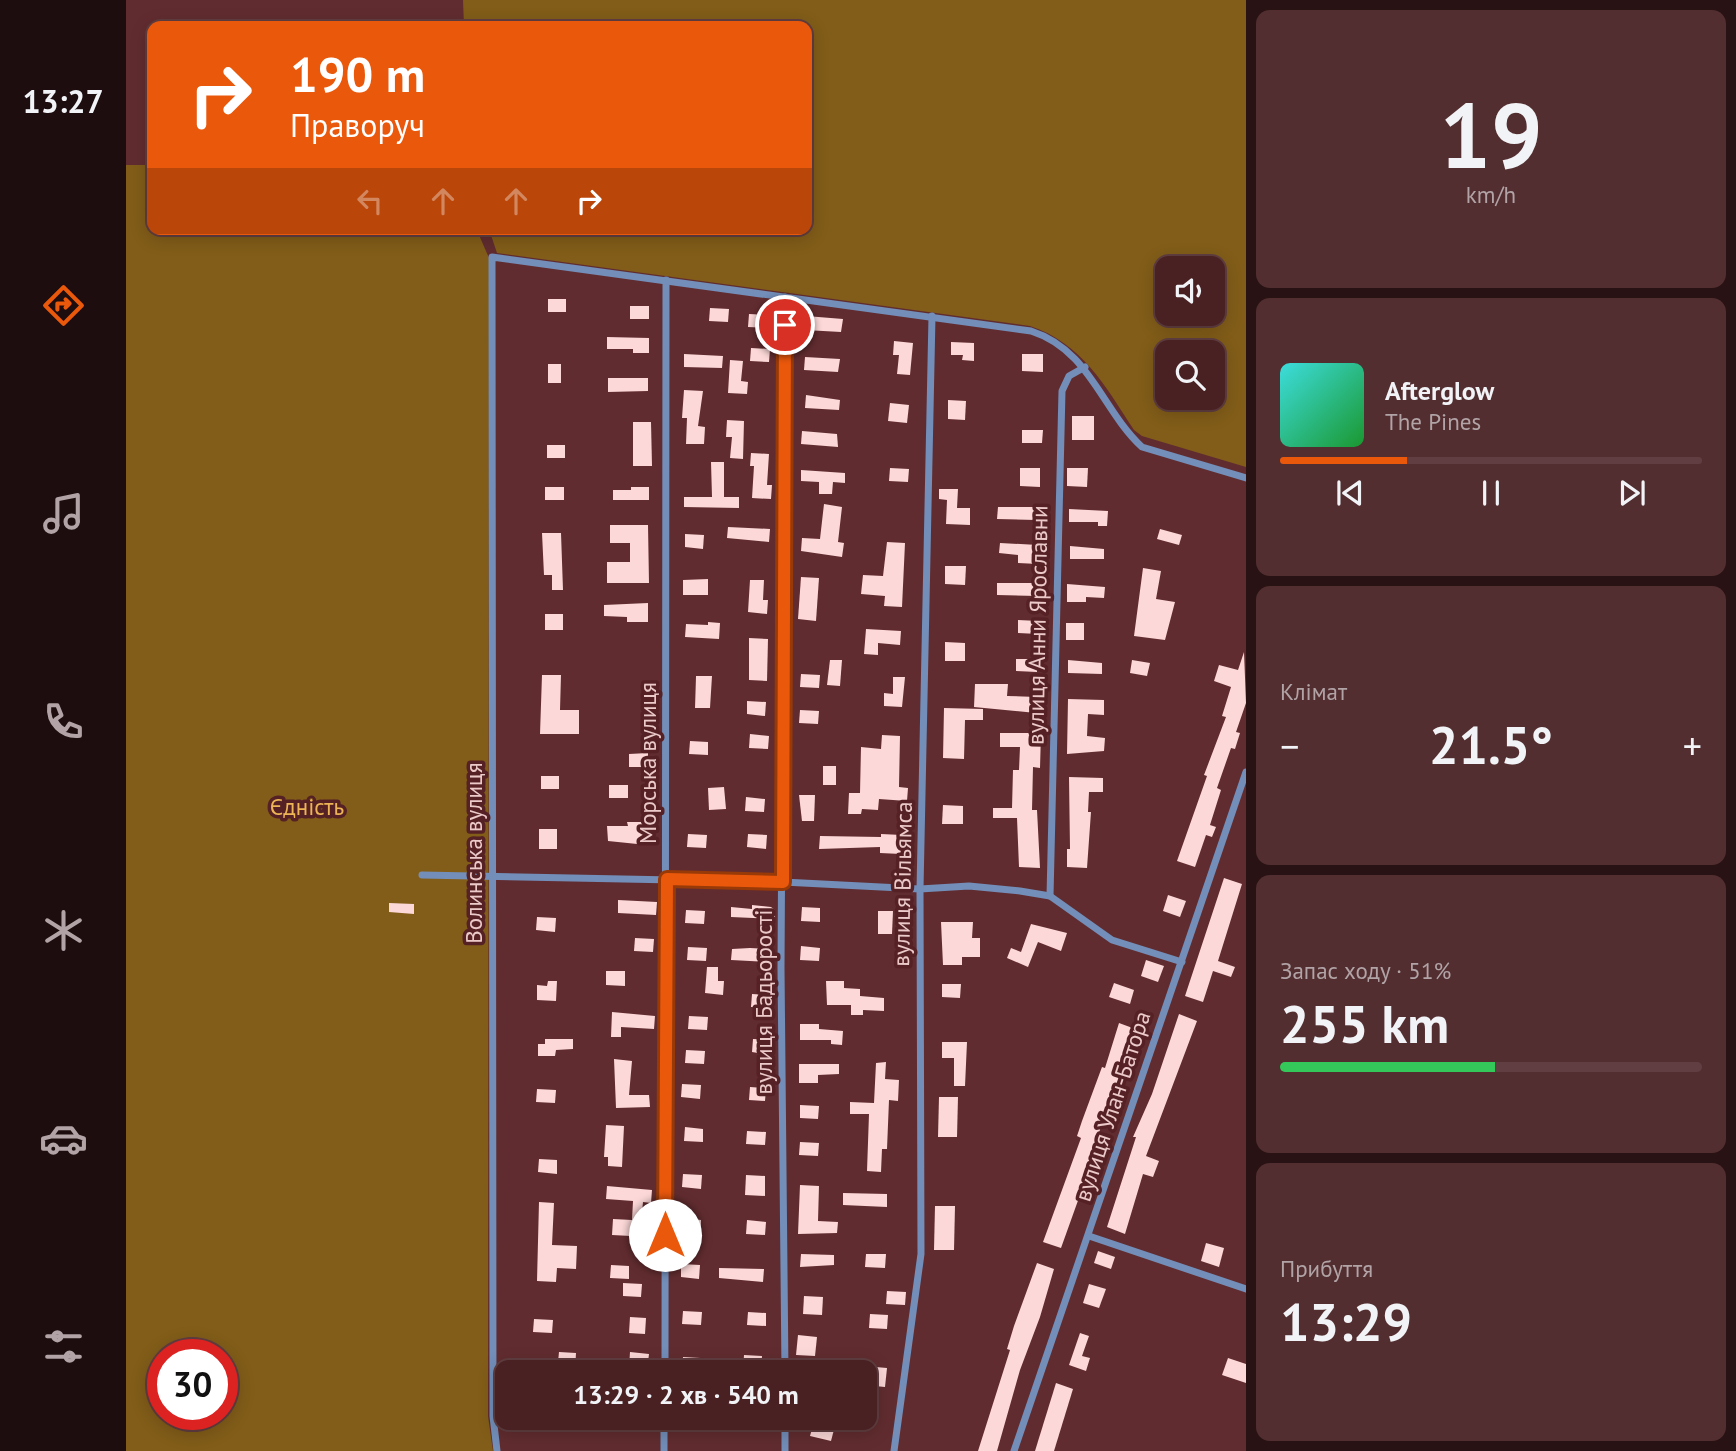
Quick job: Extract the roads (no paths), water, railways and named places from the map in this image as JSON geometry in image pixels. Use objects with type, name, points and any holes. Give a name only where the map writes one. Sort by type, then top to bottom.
[{"type":"street","name":"Волинська вулиця","points":[[497,1450],[493,1416],[492,257],[666,281]]},
{"type":"street","points":[[666,281],[932,316],[1046,336],[1085,367],[1130,435],[1142,447],[1246,478]]},
{"type":"street","name":"Морська вулиця","points":[[665,1360],[666,281]]},
{"type":"street","name":"вулиця Бадьорості","points":[[785,297],[785,1360]]},
{"type":"street","name":"вулиця Вільямса","points":[[894,1451],[921,1254],[919,889],[932,316]]},
{"type":"street","name":"вулиця Анни Ярославни","points":[[1050,895],[1062,391],[1069,376],[1085,367]]},
{"type":"street","name":"вулиця Улан-Батора","points":[[1014,1451],[1246,772]]},
{"type":"street","points":[[422,875],[492,874],[783,882],[919,889],[969,886],[1050,895],[1112,940],[1182,962]]},
{"type":"street","points":[[1089,1236],[1246,1289]]},
{"type":"street","points":[[664,1430],[664,1451]]},
{"type":"street","points":[[785,1430],[785,1451]]},
{"type":"park label","name":"Єдність","points":[[307,806]]}]
